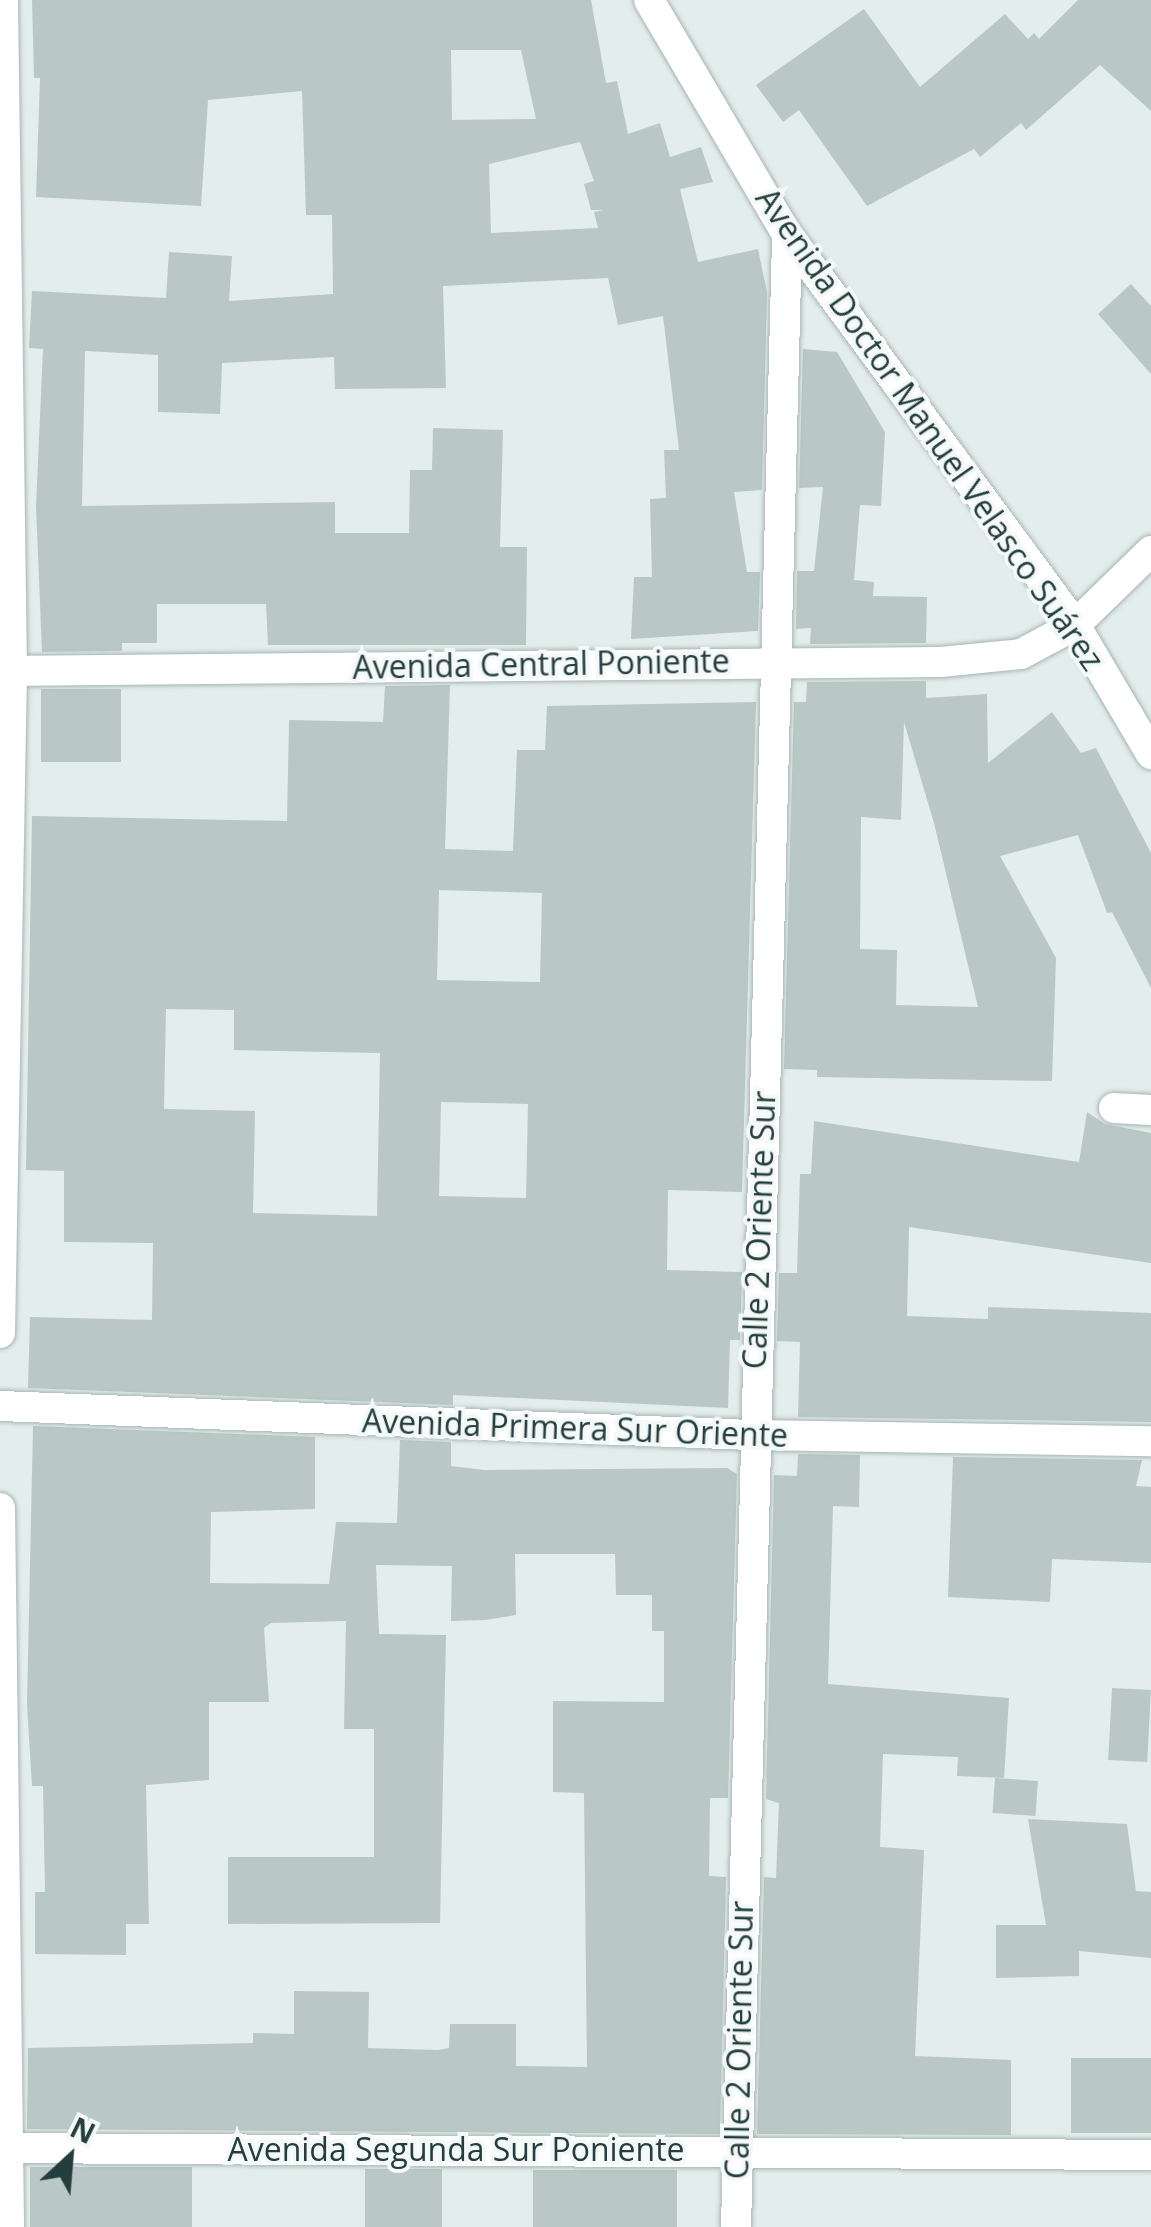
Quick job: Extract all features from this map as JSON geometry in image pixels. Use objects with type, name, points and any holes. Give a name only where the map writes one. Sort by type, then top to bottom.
[{"type":"street","points":[[0,1333],[6,671],[3,0]]},
{"type":"street","name":"Avenida Doctor Manuel Velasco Suárez","points":[[648,0],[788,234],[1075,625],[1151,754]]},
{"type":"street","name":"Calle 2 Oriente Sur","points":[[736,2227],[753,1435],[788,234]]},
{"type":"street","name":"Avenida Central Poniente","points":[[6,671],[777,660],[942,662],[1021,654],[1075,625],[1151,551]]},
{"type":"street","points":[[1114,1108],[1151,1110]]},
{"type":"street","name":"Avenida Primera Sur Oriente","points":[[0,1406],[753,1435],[1151,1441]]},
{"type":"street","points":[[0,1508],[4,2148],[9,2227]]},
{"type":"street","name":"Avenida Segunda Sur Poniente","points":[[4,2148],[736,2149],[1151,2155]]},
{"type":"building","points":[[32,0],[591,0],[606,83],[617,81],[628,134],[660,123],[670,157],[701,147],[713,182],[680,189],[698,262],[758,249],[767,292],[762,490],[734,492],[747,572],[760,572],[758,631],[631,639],[634,577],[652,577],[650,499],[666,498],[664,450],[679,450],[663,316],[618,325],[608,278],[443,286],[446,388],[335,389],[334,357],[222,363],[220,414],[158,412],[158,355],[85,351],[82,506],[335,502],[335,533],[409,533],[410,470],[432,470],[433,428],[503,430],[500,547],[527,547],[526,645],[268,645],[266,604],[157,604],[157,643],[122,643],[122,651],[42,652],[36,506],[43,349],[29,348],[32,291],[166,298],[169,252],[232,256],[229,301],[333,294],[332,215],[306,215],[302,91],[208,100],[201,206],[36,197],[40,78],[34,78]],"holes":[[[451,50],[521,50],[536,119],[452,120]],[[580,142],[594,181],[584,184],[591,210],[604,210],[594,212],[598,228],[491,233],[489,164]]]},
{"type":"building","points":[[1078,0],[1151,0],[1151,111],[1100,65],[1026,130],[1021,123],[980,157],[974,149],[867,206],[799,110],[783,122],[756,85],[864,9],[920,87],[1005,14],[1028,39],[1034,33],[1039,39]]},
{"type":"building","points":[[1131,284],[1151,306],[1151,374],[1098,314]]},
{"type":"building","points":[[803,349],[837,352],[885,432],[881,506],[860,505],[854,580],[874,582],[873,596],[927,597],[926,643],[810,644],[811,628],[796,629],[797,571],[814,571],[823,487],[799,488]]},
{"type":"building","points":[[926,681],[926,698],[987,694],[988,763],[1052,712],[1081,753],[1096,748],[1151,853],[1151,988],[1112,912],[1107,913],[1078,835],[1000,856],[1056,958],[1052,1081],[817,1077],[817,1070],[784,1069],[794,702],[806,702],[807,682]],"holes":[[[904,722],[934,823],[978,1007],[896,1005],[897,950],[860,949],[861,817],[901,820]]]},
{"type":"building","points":[[450,685],[445,849],[513,851],[517,750],[545,750],[547,706],[756,702],[742,1192],[668,1190],[667,1270],[742,1272],[740,1340],[730,1340],[728,1408],[453,1395],[453,1405],[28,1388],[30,1317],[152,1320],[153,1243],[64,1242],[64,1171],[26,1170],[32,816],[287,821],[289,720],[383,722],[385,686]],"holes":[[[439,890],[542,893],[540,982],[437,980]],[[166,1009],[234,1010],[234,1050],[380,1053],[377,1216],[253,1213],[255,1111],[164,1109]],[[441,1102],[528,1104],[526,1198],[439,1196]]]},
{"type":"building","points":[[41,689],[121,689],[121,762],[41,762]]},
{"type":"building","points":[[1087,1112],[1105,1124],[1151,1133],[1151,1263],[909,1227],[907,1316],[988,1319],[988,1307],[1151,1313],[1151,1422],[798,1417],[800,1342],[777,1341],[779,1273],[797,1273],[800,1174],[811,1174],[814,1121],[1079,1162]]},
{"type":"building","points":[[33,1426],[315,1437],[315,1509],[211,1512],[210,1583],[329,1584],[336,1522],[397,1523],[400,1440],[451,1442],[451,1466],[484,1470],[727,1468],[737,1474],[728,1798],[710,1798],[709,1876],[726,1877],[720,2134],[27,2129],[28,2048],[253,2043],[253,2033],[294,2034],[294,1991],[369,1992],[368,2048],[438,2050],[449,2048],[450,2024],[516,2024],[516,2066],[587,2067],[584,1793],[553,1792],[553,1701],[664,1702],[664,1631],[652,1631],[652,1595],[616,1595],[615,1554],[515,1554],[516,1615],[485,1620],[451,1621],[452,1566],[376,1565],[379,1634],[446,1635],[440,1923],[228,1924],[228,1857],[374,1857],[374,1729],[344,1729],[346,1621],[271,1623],[264,1628],[269,1702],[209,1702],[209,1780],[146,1785],[149,1924],[126,1924],[126,1955],[35,1954],[35,1892],[45,1892],[43,1786],[32,1786],[27,1704]]},
{"type":"building","points":[[798,1454],[860,1455],[859,1507],[833,1506],[828,1684],[1009,1698],[1004,1778],[957,1776],[958,1757],[883,1754],[880,1847],[924,1850],[915,2056],[1011,2060],[1011,2135],[757,2134],[764,1877],[776,1878],[779,1803],[766,1799],[774,1475],[797,1476]]},
{"type":"building","points":[[953,1457],[1142,1460],[1136,1486],[1151,1487],[1151,1563],[1052,1559],[1050,1602],[948,1597]]},
{"type":"building","points":[[1112,1688],[1151,1690],[1147,1762],[1108,1760]]},
{"type":"building","points":[[995,1778],[1038,1781],[1035,1816],[993,1813]]},
{"type":"building","points":[[1028,1819],[1127,1824],[1136,1891],[1151,1892],[1151,1958],[1079,1951],[1079,1976],[996,1978],[996,1925],[1046,1925]]},
{"type":"building","points":[[1071,2058],[1151,2058],[1151,2133],[1071,2133]]},
{"type":"building","points":[[30,2167],[192,2167],[192,2227],[30,2227]]},
{"type":"building","points":[[365,2169],[442,2169],[442,2227],[365,2227]]},
{"type":"building","points":[[533,2170],[677,2170],[677,2227],[533,2227]]}]
